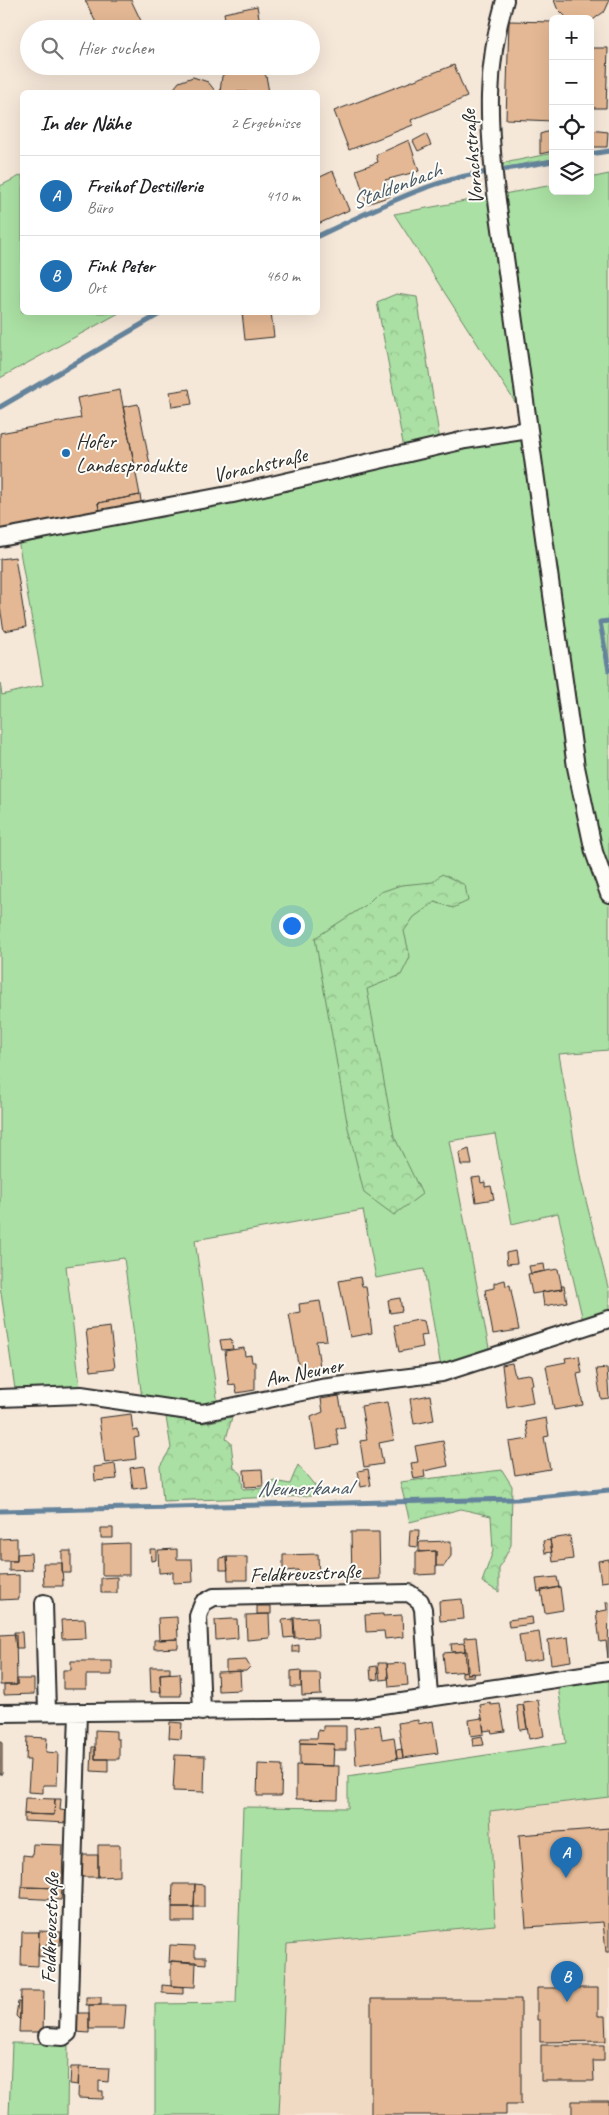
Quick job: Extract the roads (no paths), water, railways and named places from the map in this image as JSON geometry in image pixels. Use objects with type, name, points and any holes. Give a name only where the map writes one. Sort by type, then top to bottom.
[{"type":"street","name":"Vorachstraße","points":[[505,0],[490,71],[488,103],[490,143],[576,767],[594,852],[609,894]]},
{"type":"street","name":"Vorachstraße","points":[[0,538],[233,494],[465,440],[529,430]]},
{"type":"street","name":"Am Neuner","points":[[0,1398],[81,1395],[183,1411],[202,1413],[219,1411],[321,1388],[442,1373],[609,1319]]},
{"type":"street","name":"Feldkreuzstraße","points":[[202,1712],[198,1616],[203,1603],[214,1597],[409,1592],[415,1596],[423,1609],[429,1698]]},
{"type":"street","points":[[44,1603],[47,1712]]},
{"type":"street","points":[[0,1713],[348,1709],[609,1671]]},
{"type":"street","name":"Feldkreuzstraße","points":[[47,2036],[63,2037],[68,2034],[78,1712]]},
{"type":"waterway","name":"Staldenbach","points":[[594,153],[609,151]]},
{"type":"waterway","name":"Staldenbach","points":[[501,170],[549,162]]},
{"type":"waterway","name":"Staldenbach","points":[[320,235],[422,189],[466,176],[488,172]]},
{"type":"waterway","name":"Staldenbach","points":[[0,407],[158,315]]},
{"type":"waterway","points":[[609,621],[600,622],[609,670]]},
{"type":"waterway","name":"Neunerkanal","points":[[0,1511],[517,1499],[609,1490]]},
{"type":"place","name":"Hofer Landesprodukte","points":[[66,453]]},
{"type":"place","name":"Freihof Destillerie","points":[[566,1878]]},
{"type":"place","name":"Fink Peter","points":[[567,2002]]}]
